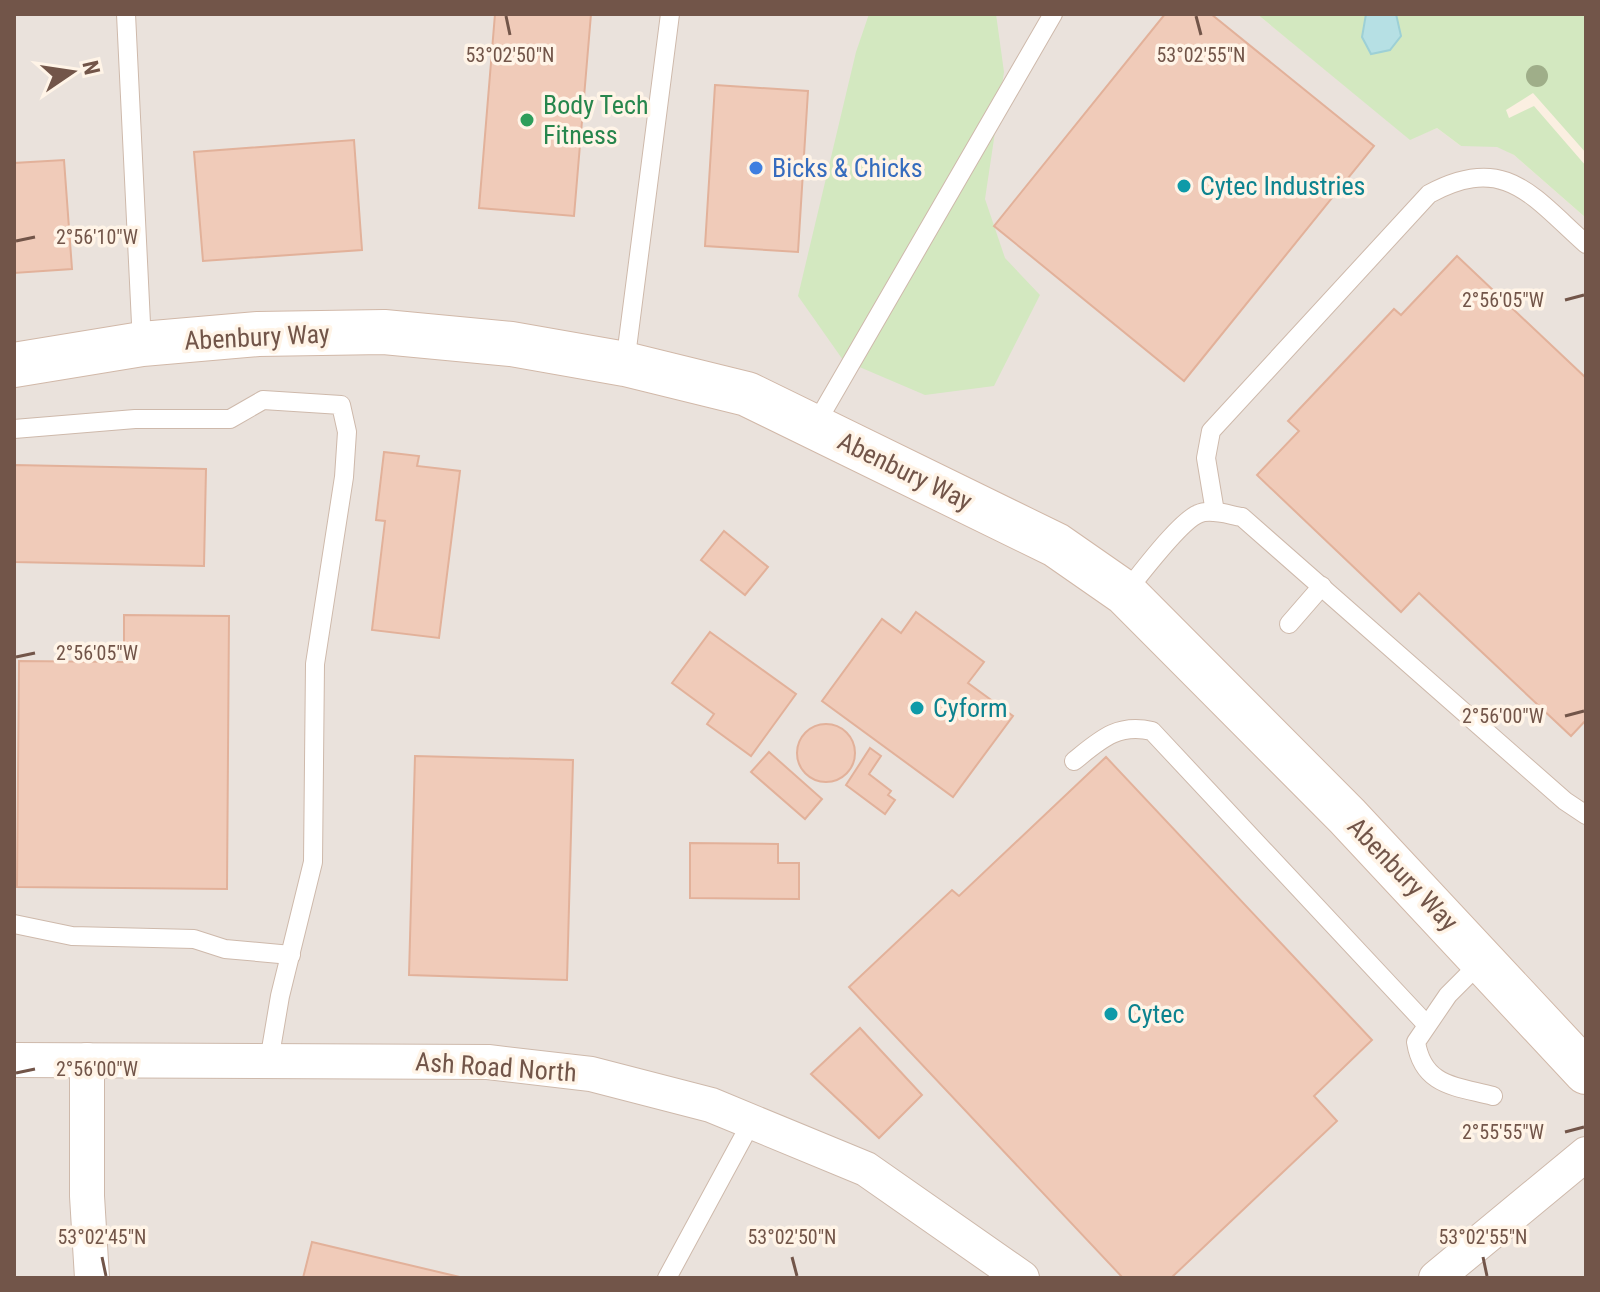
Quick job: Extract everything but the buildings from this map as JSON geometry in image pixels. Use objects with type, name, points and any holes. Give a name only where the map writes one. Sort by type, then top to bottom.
[{"type":"street","name":"Abenbury Way","points":[[14,365],[142,344],[258,334],[384,332],[511,344],[625,364],[747,394],[1056,545],[1125,593],[1484,959],[1586,1072]]},
{"type":"street","name":"Ash Road North","points":[[14,1060],[488,1062],[591,1074],[711,1105],[866,1169],[1022,1278]]},
{"type":"street","points":[[87,1060],[92,1278]]},
{"type":"street","points":[[1436,1278],[1586,1154]]},
{"type":"lane","points":[[126,14],[142,344]]},
{"type":"lane","points":[[625,364],[670,14]]},
{"type":"lane","points":[[814,427],[1053,14]]},
{"type":"lane","points":[[1215,512],[1206,458],[1211,431],[1429,194],[1457,179],[1499,179],[1519,184],[1586,244]]},
{"type":"lane","points":[[14,429],[135,419],[230,419],[263,400],[341,405],[347,432],[344,477],[315,664],[313,862],[280,996],[269,1061]]},
{"type":"lane","points":[[1125,593],[1162,548],[1197,514],[1215,512],[1242,517],[1565,801],[1586,815]]},
{"type":"lane","points":[[1289,624],[1322,586]]},
{"type":"lane","points":[[1074,761],[1108,733],[1130,729],[1152,731],[1426,1024]]},
{"type":"lane","points":[[14,924],[72,936],[194,939],[225,949],[291,955]]},
{"type":"lane","points":[[1484,959],[1448,995],[1416,1042],[1419,1062],[1438,1081],[1493,1096]]},
{"type":"lane","points":[[667,1278],[752,1121]]},
{"type":"shaded area","points":[[14,14],[1257,14],[1410,139],[1437,128],[1461,146],[1497,146],[1514,155],[1586,218],[1586,1278],[14,1278]]},
{"type":"green space","points":[[869,14],[996,14],[1004,72],[985,199],[1005,258],[1040,295],[994,386],[925,395],[843,360],[798,296],[856,52]]},
{"type":"green space","points":[[1257,14],[1366,14],[1401,36],[1396,14],[1586,14],[1586,153],[1533,93],[1506,110],[1509,118],[1534,106],[1586,166],[1586,218],[1514,155],[1497,147],[1461,146],[1437,128],[1410,140]]},
{"type":"water","points":[[1366,14],[1396,14],[1401,36],[1390,50],[1371,54],[1362,37]]},
{"type":"place","name":"Body Tech Fitness","points":[[527,120]]},
{"type":"place","name":"Bicks & Chicks","points":[[756,168]]},
{"type":"place","name":"Cytec Industries","points":[[1184,186]]},
{"type":"place","name":"Cyform","points":[[917,708]]},
{"type":"place","name":"Cytec","points":[[1111,1014]]}]
